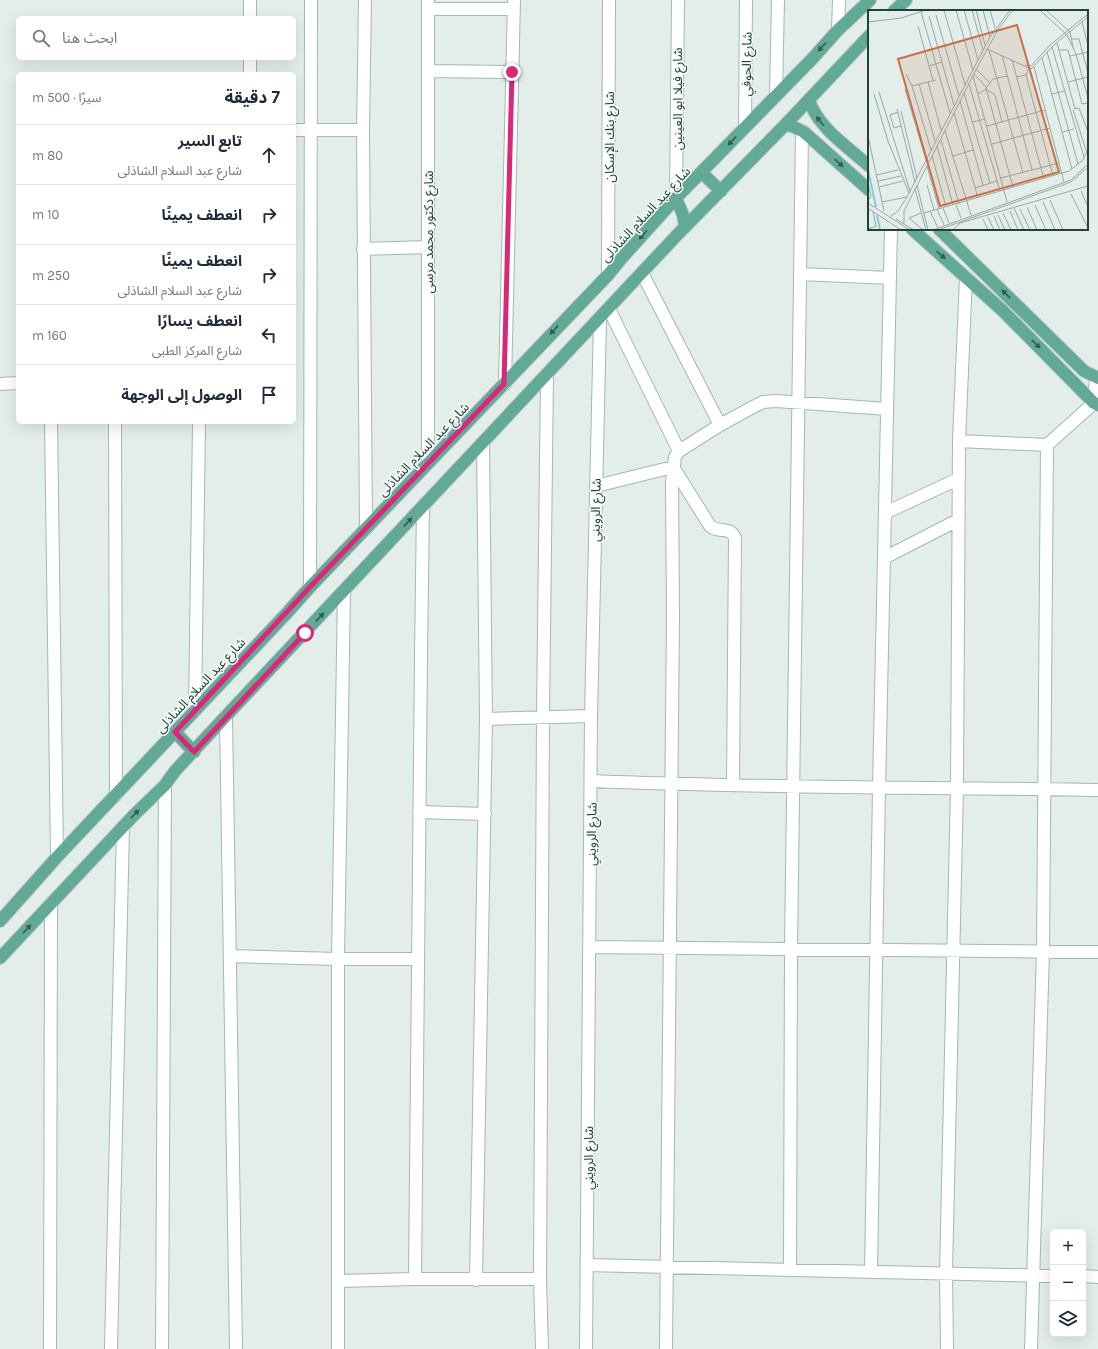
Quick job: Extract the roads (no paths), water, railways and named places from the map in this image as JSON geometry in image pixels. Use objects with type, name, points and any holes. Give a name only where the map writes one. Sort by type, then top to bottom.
[{"type":"main road","name":"شارع عبد السلام الشاذلى","points":[[0,921],[57,857],[310,587],[608,275],[676,198],[813,58],[838,30],[870,0]]},
{"type":"main road","points":[[895,10],[906,0]]},
{"type":"main road","points":[[0,958],[51,902],[165,785],[175,771],[226,716],[685,227],[785,125],[868,37]]},
{"type":"main road","points":[[809,100],[815,114],[819,119],[868,165]]},
{"type":"main road","points":[[785,125],[802,131],[868,189]]},
{"type":"main road","points":[[824,149],[836,136]]},
{"type":"main road","points":[[702,173],[721,191]]},
{"type":"main road","points":[[676,198],[683,215],[685,227]]},
{"type":"main road","points":[[913,230],[1002,310],[1096,404]]},
{"type":"main road","points":[[940,230],[1084,371],[1097,378]]},
{"type":"main road","points":[[175,732],[194,752]]},
{"type":"street","points":[[250,0],[250,16]]},
{"type":"street","points":[[310,587],[312,0]]},
{"type":"street","points":[[365,0],[363,130],[366,529]]},
{"type":"street","name":"شارع بنك الإسكان","points":[[608,275],[609,0]]},
{"type":"street","name":"شارع فيلا ابو العينين","points":[[676,198],[678,0]]},
{"type":"street","name":"شارع الحوفي","points":[[745,127],[746,0]]},
{"type":"street","points":[[776,95],[778,0]]},
{"type":"street","points":[[838,30],[839,0]]},
{"type":"street","points":[[428,4],[514,4],[504,384]]},
{"type":"street","name":"شارع دكتور محمد مرسى","points":[[428,4],[428,464]]},
{"type":"street","points":[[250,60],[250,72]]},
{"type":"street","points":[[428,71],[512,72]]},
{"type":"street","points":[[296,130],[363,130]]},
{"type":"street","points":[[790,1270],[791,949],[802,131]]},
{"type":"street","points":[[871,1272],[879,788],[891,230]]},
{"type":"street","points":[[364,249],[428,247]]},
{"type":"street","points":[[642,273],[720,425]]},
{"type":"street","points":[[800,274],[890,278]]},
{"type":"street","points":[[947,1349],[946,1273],[957,788],[958,479],[966,277]]},
{"type":"street","points":[[609,309],[679,451]]},
{"type":"street","name":"شارع الرويني","points":[[586,1349],[591,716],[600,318]]},
{"type":"street","points":[[542,1349],[540,1279],[543,717],[547,375]]},
{"type":"street","points":[[959,442],[1047,445],[1096,404],[1097,378]]},
{"type":"street","points":[[0,384],[16,383]]},
{"type":"street","points":[[666,1349],[672,784],[672,482],[675,457],[679,451],[720,425],[763,402],[887,409]]},
{"type":"street","points":[[51,424],[57,857]]},
{"type":"street","points":[[115,424],[116,795]]},
{"type":"street","points":[[195,711],[199,424]]},
{"type":"street","points":[[476,1280],[486,719],[483,443]]},
{"type":"street","points":[[1031,1349],[1032,1275],[1043,951],[1047,445]]},
{"type":"street","points":[[596,486],[673,467]]},
{"type":"street","points":[[673,467],[710,526],[718,530],[729,530],[733,532],[735,538],[733,785]]},
{"type":"street","points":[[885,513],[958,479]]},
{"type":"street","points":[[415,1279],[423,506]]},
{"type":"street","points":[[884,558],[958,520]]},
{"type":"street","points":[[338,1349],[338,959],[344,591]]},
{"type":"street","points":[[226,716],[236,1349]]},
{"type":"street","points":[[486,719],[591,716]]},
{"type":"street","points":[[591,781],[879,788],[1098,790]]},
{"type":"street","points":[[162,1349],[165,785]]},
{"type":"street","points":[[419,812],[485,814]]},
{"type":"street","points":[[111,1349],[123,827]]},
{"type":"street","points":[[50,1349],[51,902]]},
{"type":"street","points":[[590,947],[1098,952]]},
{"type":"street","points":[[230,956],[338,959],[418,959]]},
{"type":"street","points":[[587,1266],[1050,1276]]},
{"type":"street","points":[[1086,1276],[1098,1277]]},
{"type":"street","points":[[338,1281],[415,1279],[540,1279]]}]
